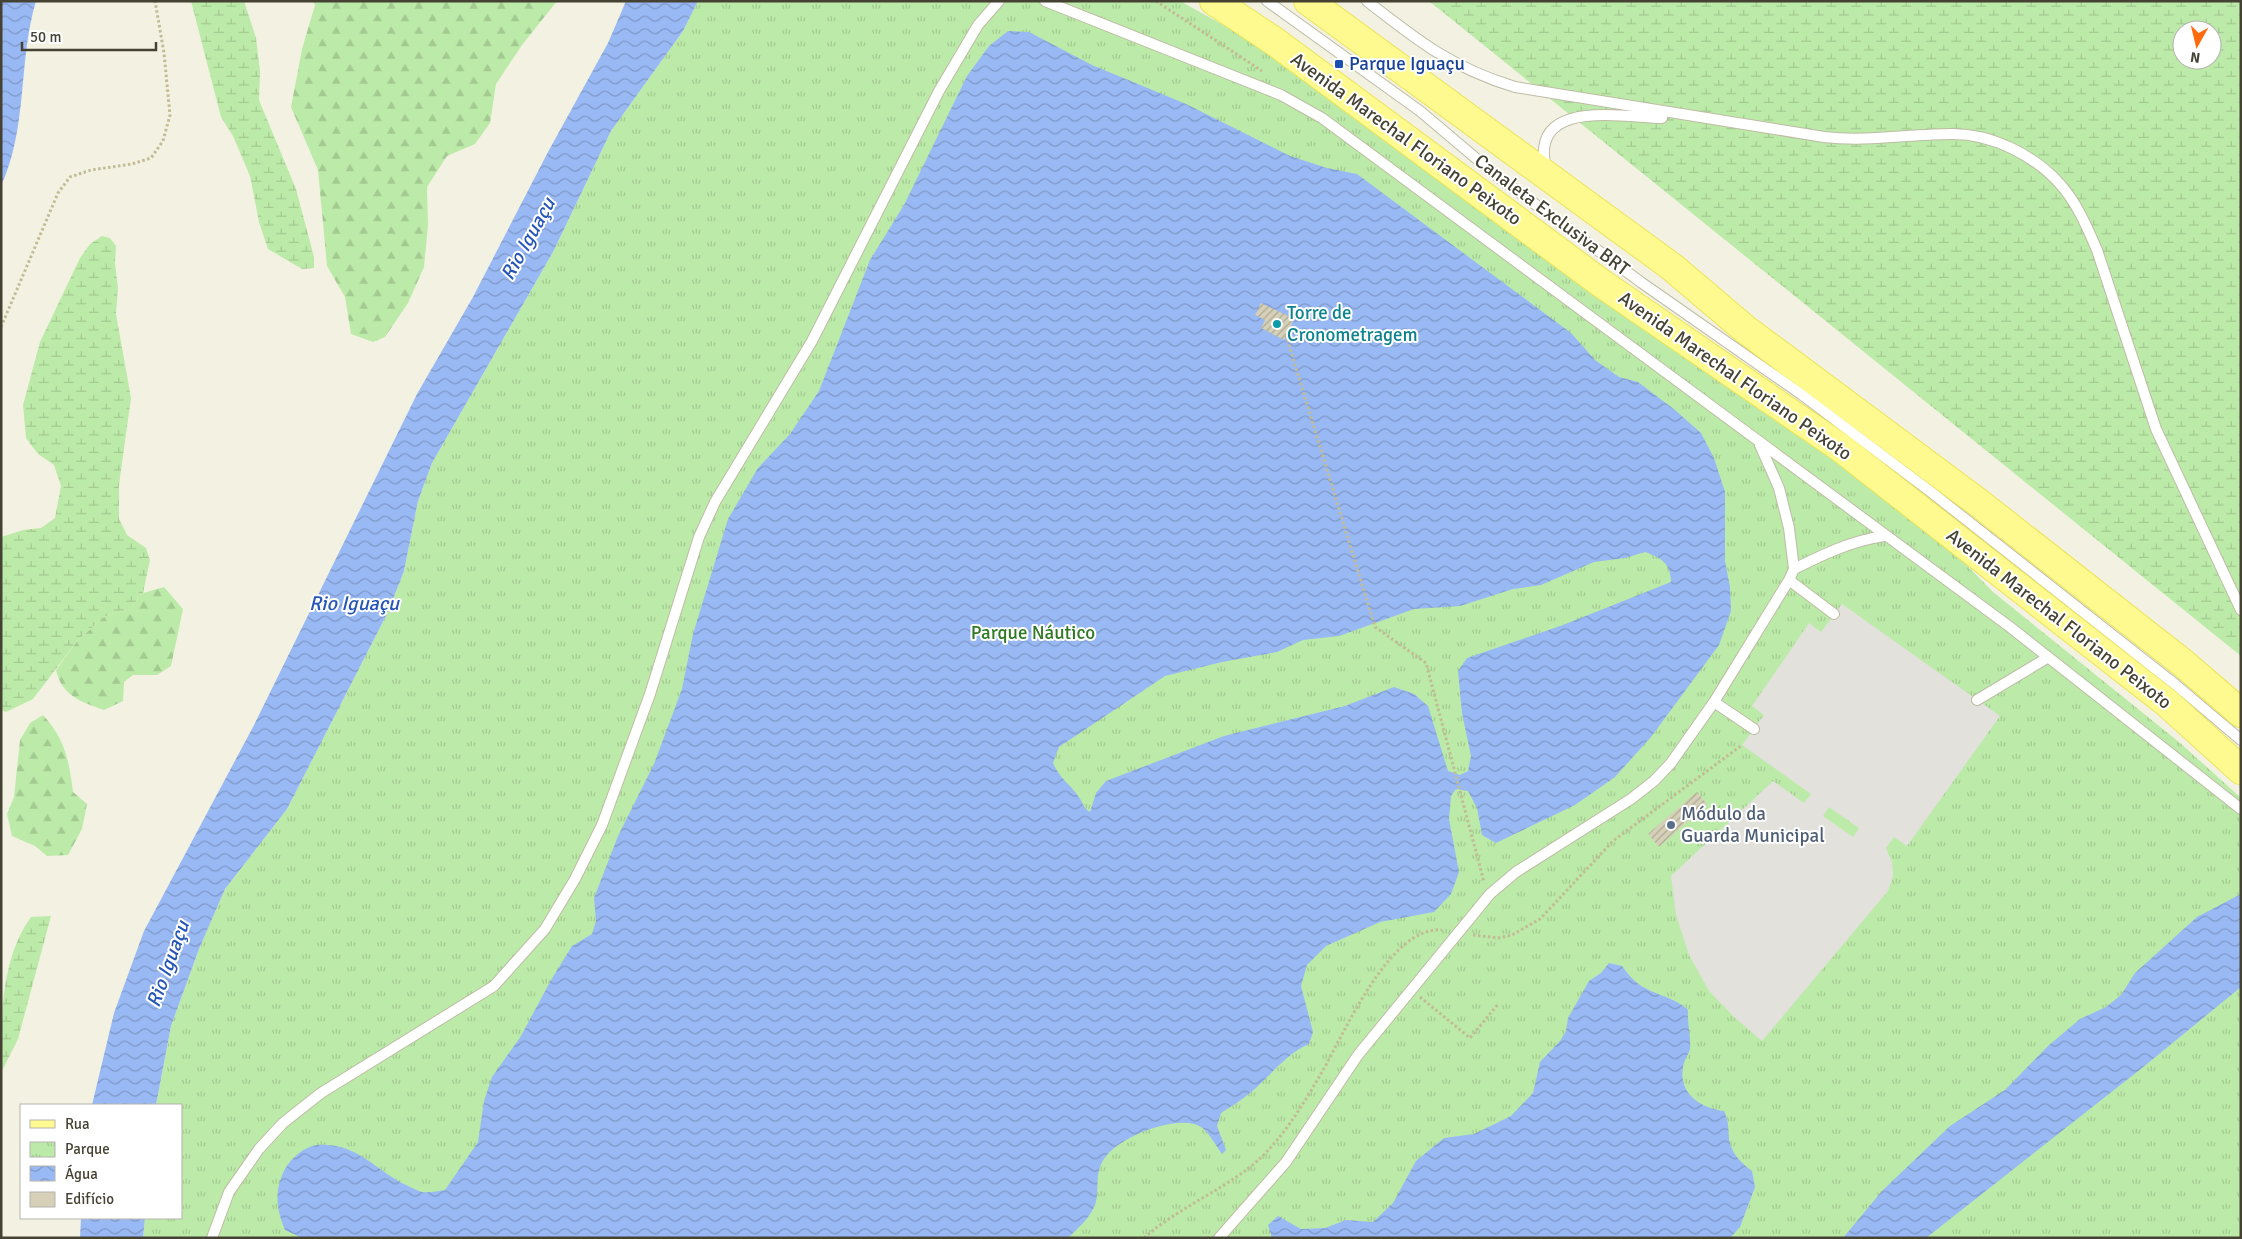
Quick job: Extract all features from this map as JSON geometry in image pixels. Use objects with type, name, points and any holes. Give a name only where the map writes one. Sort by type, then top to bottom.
[{"type":"main road","name":"Avenida Marechal Floriano Peixoto","points":[[1214,1],[1274,41],[1601,283],[2107,631],[2183,663],[2241,713]]},
{"type":"main road","name":"Avenida Marechal Floriano Peixoto","points":[[1308,1],[1672,266],[1745,329],[1975,500],[2107,631],[2167,703],[2241,770]]},
{"type":"lane","points":[[212,1238],[229,1192],[259,1149],[283,1123],[322,1093],[494,986],[545,929],[575,879],[602,825],[644,711],[699,536],[715,502],[790,381],[821,325],[939,92],[978,25],[999,1]]},
{"type":"lane","name":"Canaleta Exclusiva BRT","points":[[1267,1],[1420,111],[1497,176],[1642,283],[1801,394],[2107,631],[2241,740]]},
{"type":"lane","points":[[1367,1],[1438,54],[1485,78],[1545,94],[1848,140],[1953,134],[1974,135],[2017,151],[2060,184],[2086,224],[2097,250],[2156,429],[2241,610]]},
{"type":"lane","points":[[1050,2],[1097,24],[1255,85],[1302,106],[2010,627],[2241,809]]},
{"type":"lane","points":[[1548,174],[1544,158],[1545,143],[1556,125],[1567,118],[1591,116],[1703,119]]},
{"type":"lane","points":[[1219,1238],[1286,1162],[1358,1055],[1410,989],[1490,894],[1516,872],[1631,799],[1654,781],[1671,763],[1714,702],[1790,580],[1794,569],[1789,528],[1780,488],[1758,442]]},
{"type":"lane","points":[[1794,569],[1843,546],[1884,536]]},
{"type":"lane","points":[[1790,580],[1834,614]]},
{"type":"lane","points":[[1977,700],[2047,658]]},
{"type":"lane","points":[[1714,702],[1754,729]]},
{"type":"path","points":[[1,327],[58,193],[70,177],[91,170],[132,164],[151,158],[163,141],[170,115],[164,53],[155,1]]},
{"type":"path","points":[[1286,335],[1375,627],[1426,663],[1456,771],[1474,852],[1483,881],[1490,894]]},
{"type":"path","points":[[1144,1238],[1174,1216],[1244,1172],[1265,1154],[1285,1130],[1321,1073],[1370,984],[1386,964],[1408,943],[1423,934],[1438,930],[1498,938],[1525,929],[1540,919],[1613,841],[1742,745]]},
{"type":"path","points":[[1410,989],[1470,1038],[1499,1003]]},
{"type":"green space","points":[[191,1],[244,1],[256,38],[260,71],[259,100],[296,189],[314,257],[314,268],[302,269],[268,249],[259,222],[250,176],[233,136],[221,117]]},
{"type":"green space","points":[[313,1],[557,1],[522,45],[496,84],[490,123],[475,144],[447,156],[427,187],[428,225],[424,267],[408,303],[385,337],[373,342],[351,334],[345,297],[327,266],[318,170],[291,107],[302,49],[315,5]]},
{"type":"green space","name":"Parque Náutico","points":[[698,1],[1180,1],[1247,38],[1509,231],[1776,417],[1948,546],[1993,592],[2179,742],[2241,798],[2241,1238],[143,1238],[145,1219],[182,1219],[182,1104],[156,1104],[171,1026],[199,949],[225,889],[287,809],[388,612],[404,571],[418,501],[432,463],[553,252],[611,131],[683,31]]},
{"type":"green space","points":[[1429,1],[2241,1],[2241,656]]},
{"type":"green space","points":[[102,236],[110,238],[116,246],[115,263],[118,289],[116,314],[131,398],[119,485],[119,519],[127,535],[146,548],[150,560],[143,593],[130,609],[104,617],[78,640],[33,699],[6,712],[1,710],[1,537],[23,530],[41,528],[55,518],[61,486],[54,465],[38,454],[26,438],[23,405],[40,342],[80,258],[90,244]]},
{"type":"green space","points":[[164,587],[183,609],[171,666],[157,675],[133,675],[124,682],[123,701],[104,710],[80,701],[68,692],[59,679],[56,670],[78,640],[104,617],[130,609],[143,593]]},
{"type":"green space","points":[[43,715],[61,741],[65,751],[73,792],[87,804],[82,829],[68,855],[47,856],[35,846],[12,836],[7,814],[14,797],[20,740],[30,723]]},
{"type":"green space","points":[[51,916],[18,1039],[1,1073],[4,991],[13,952],[31,917]]},
{"type":"shaded area","points":[[1842,604],[2000,716],[1907,846],[1894,837],[1886,848],[1892,862],[1893,876],[1888,891],[1762,1041],[1734,1017],[1709,991],[1689,955],[1676,915],[1671,876],[1773,781],[1804,803],[1811,794],[1742,745],[1764,715],[1752,706],[1809,623],[1821,632]],"holes":[[[1829,807],[1859,828],[1853,837],[1823,816]]]},
{"type":"water","points":[[1,1],[36,1],[30,24],[15,141],[10,164],[1,186]]},
{"type":"water","name":"Rio Iguaçu","points":[[626,1],[698,1],[683,31],[611,131],[553,252],[432,463],[418,501],[404,571],[388,612],[287,809],[225,889],[199,949],[171,1026],[156,1104],[92,1104],[114,1013],[144,931],[253,727],[417,394],[473,297],[548,152],[608,43]]},
{"type":"water","points":[[1008,31],[1029,32],[1092,65],[1186,104],[1290,156],[1327,168],[1357,174],[1571,333],[1595,360],[1619,377],[1638,382],[1675,410],[1701,433],[1714,458],[1725,492],[1725,561],[1730,587],[1731,611],[1719,645],[1651,737],[1615,777],[1575,805],[1496,843],[1482,835],[1477,808],[1468,791],[1456,789],[1451,796],[1449,819],[1459,872],[1451,894],[1434,912],[1380,922],[1326,946],[1307,965],[1301,986],[1313,1032],[1309,1044],[1292,1054],[1250,1093],[1221,1113],[1217,1126],[1226,1150],[1222,1154],[1204,1129],[1191,1123],[1179,1123],[1151,1129],[1125,1141],[1114,1148],[1102,1162],[1098,1174],[1097,1198],[1093,1210],[1080,1227],[1068,1238],[302,1238],[285,1230],[278,1207],[281,1177],[295,1157],[308,1148],[317,1145],[331,1145],[344,1148],[366,1159],[396,1180],[420,1192],[428,1192],[445,1190],[478,1142],[484,1101],[492,1077],[521,1036],[551,980],[572,946],[592,934],[596,921],[594,898],[618,836],[654,764],[682,689],[693,634],[728,519],[758,468],[790,434],[819,391],[870,260],[904,205],[967,76],[989,46]],"holes":[[[1645,552],[1651,554],[1667,566],[1671,582],[1563,625],[1467,658],[1458,671],[1462,713],[1471,756],[1468,771],[1460,775],[1448,771],[1428,706],[1414,694],[1394,687],[1345,706],[1224,736],[1106,781],[1096,793],[1090,812],[1053,763],[1059,747],[1165,676],[1222,662],[1277,652],[1303,640],[1339,636],[1414,609],[1460,606],[1513,589],[1541,585],[1594,562],[1625,558]]]},
{"type":"water","points":[[2241,894],[2241,987],[2142,1068],[1926,1238],[1843,1238],[1882,1191],[1950,1126],[2005,1090],[2048,1046],[2080,1019],[2106,1007],[2121,995],[2135,973],[2197,917]]},
{"type":"water","points":[[1609,963],[1622,966],[1631,978],[1641,986],[1675,1001],[1688,1010],[1690,1049],[1684,1063],[1683,1082],[1692,1097],[1698,1102],[1724,1111],[1728,1122],[1729,1139],[1732,1149],[1740,1161],[1752,1171],[1755,1187],[1740,1227],[1730,1238],[1272,1238],[1268,1225],[1278,1216],[1301,1229],[1325,1228],[1346,1220],[1373,1222],[1393,1203],[1416,1161],[1444,1138],[1474,1134],[1511,1116],[1533,1093],[1540,1062],[1560,1041],[1566,1031],[1568,1018],[1589,981],[1601,973]]},
{"type":"water","points":[[81,1219],[145,1219],[143,1238],[80,1238]]},
{"type":"building","name":"Torre de Cronometragem","points":[[1261,303],[1294,319],[1284,340],[1261,328],[1265,320],[1255,315]]},
{"type":"building","name":"Módulo da Guarda Municipal","points":[[1697,792],[1707,804],[1659,847],[1648,834]]},
{"type":"place","name":"Parque Iguaçu","points":[[1339,64]]},
{"type":"place","name":"Torre de Cronometragem","points":[[1277,324]]},
{"type":"place","name":"Módulo da Guarda Municipal","points":[[1671,825]]}]
